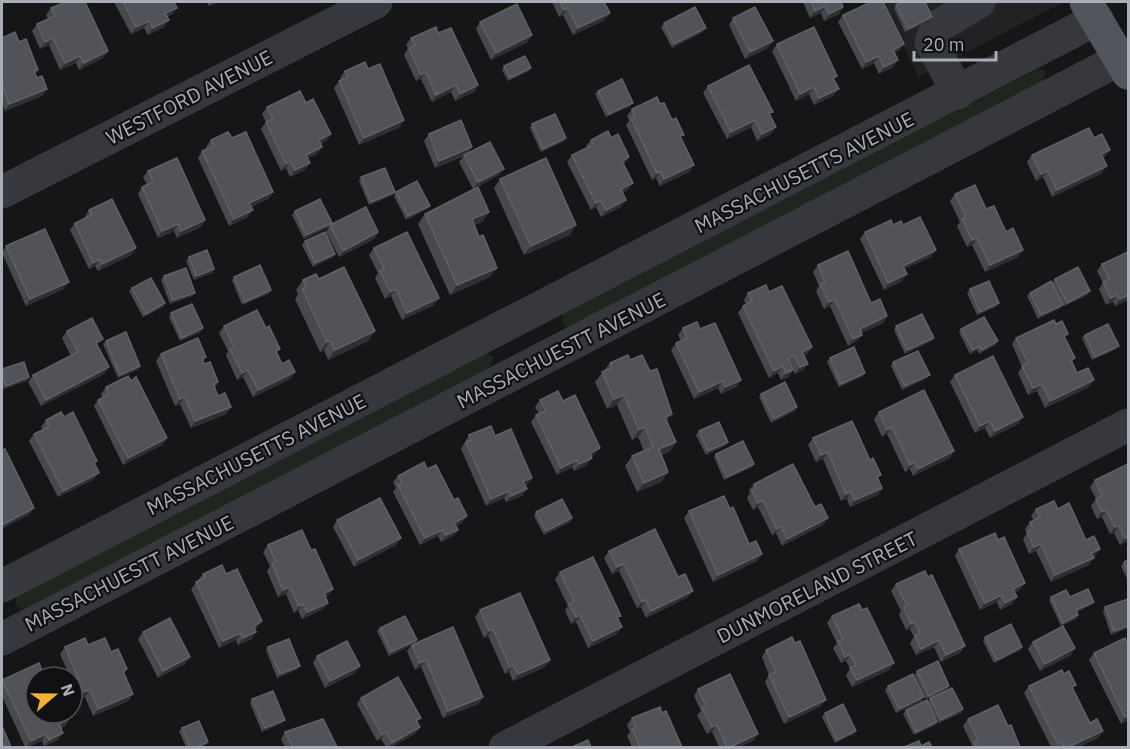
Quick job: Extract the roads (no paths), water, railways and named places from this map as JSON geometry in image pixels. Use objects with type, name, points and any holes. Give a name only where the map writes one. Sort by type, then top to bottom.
[{"type":"main road","points":[[1091,10],[1126,63]]},
{"type":"street","name":"WESTFORD AVENUE","points":[[2,192],[376,2]]},
{"type":"street","points":[[958,93],[931,42],[937,27],[978,2]]},
{"type":"street","name":"MASSACHUSETTS AVENUE","points":[[2,586],[958,93],[1091,10]]},
{"type":"street","name":"MASSACHUESTT AVENUE","points":[[2,639],[531,365],[1126,63]]},
{"type":"street","points":[[511,323],[531,365]]},
{"type":"street","name":"DUNMORELAND STREET","points":[[505,747],[1128,425]]}]
